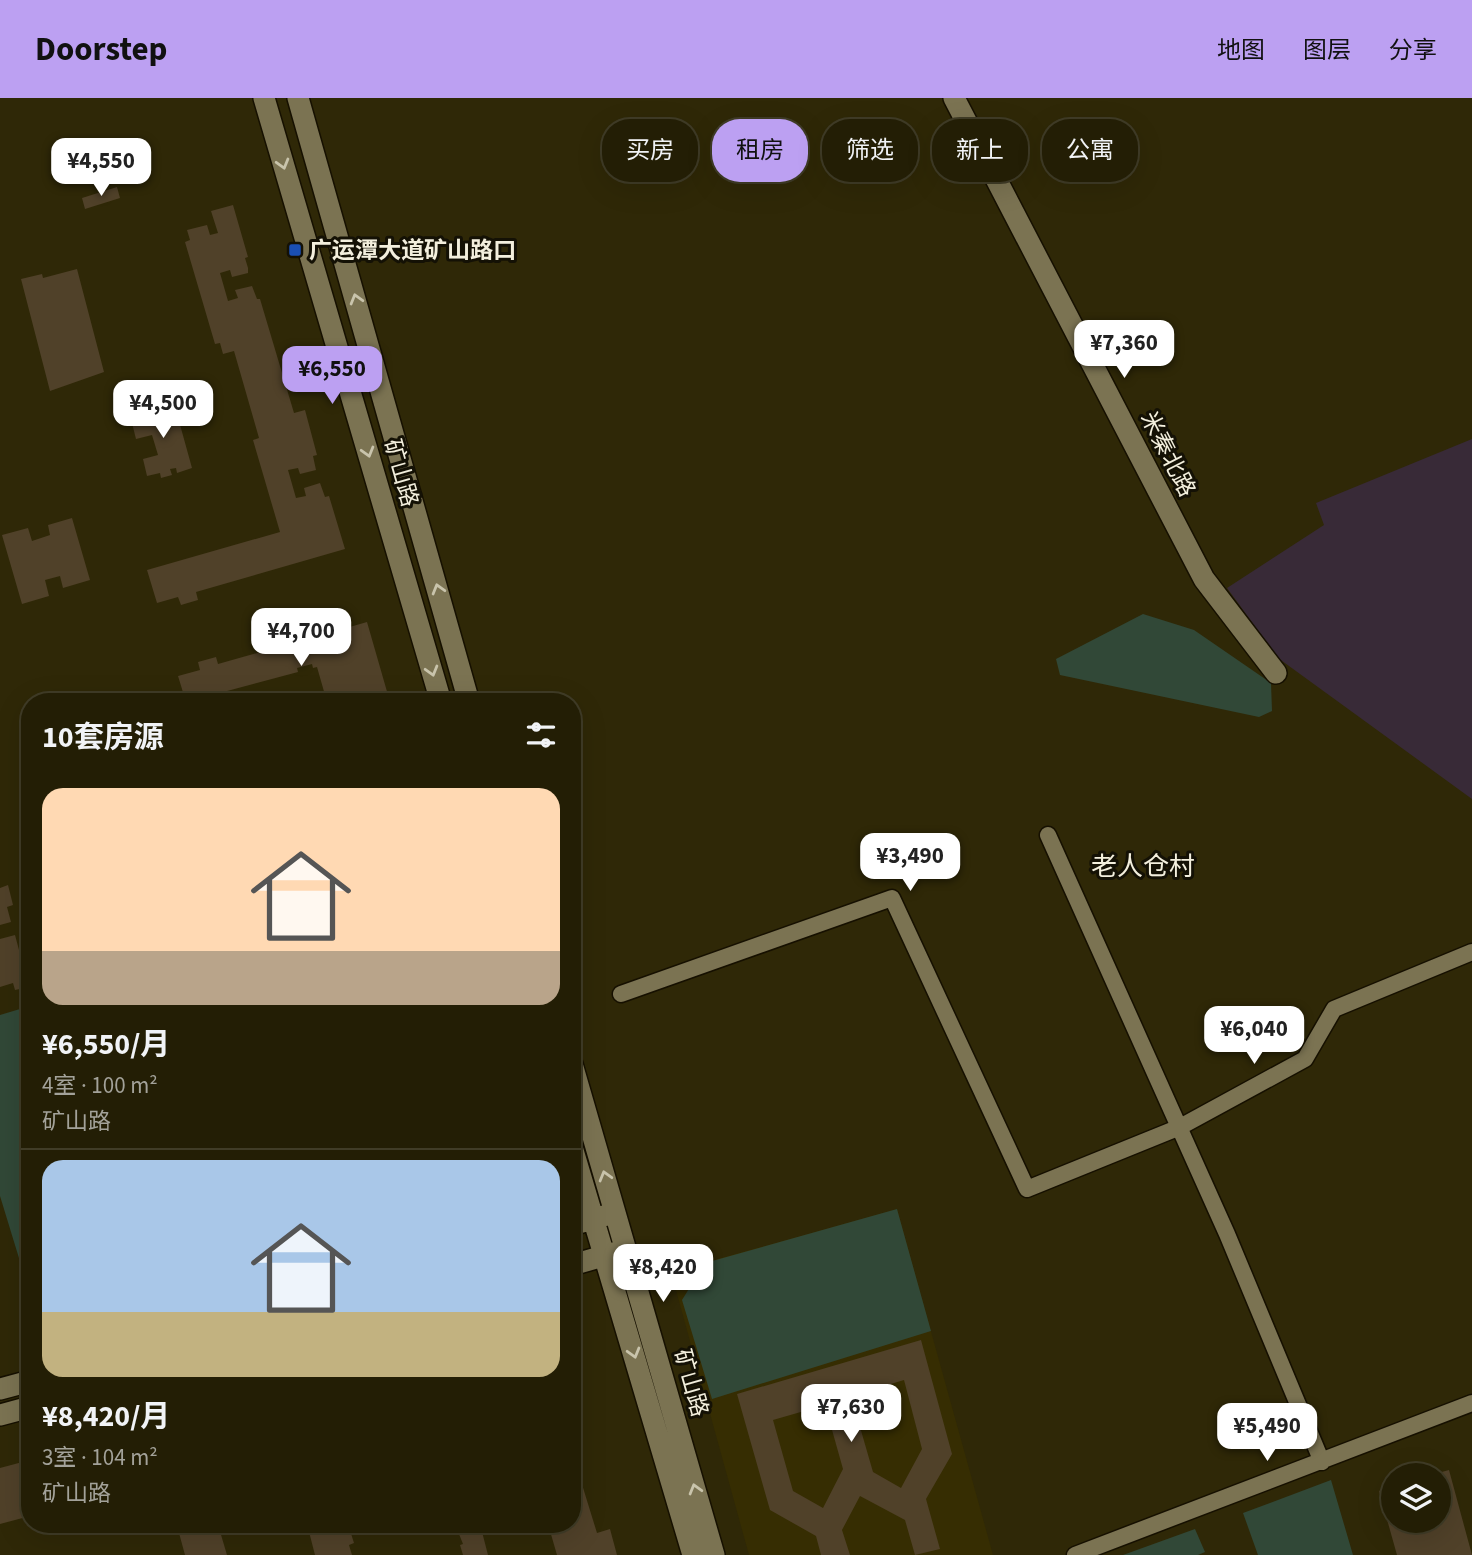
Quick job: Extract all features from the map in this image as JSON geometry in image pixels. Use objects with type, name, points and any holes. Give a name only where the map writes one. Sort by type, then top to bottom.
[{"type":"main road","name":"矿山路","points":[[264,98],[438,693]]},
{"type":"main road","name":"矿山路","points":[[298,98],[466,693]]},
{"type":"main road","name":"米秦北路","points":[[954,98],[1204,579],[1276,673]]},
{"type":"main road","name":"矿山路","points":[[581,1094],[616,1212],[616,1253],[692,1555]]},
{"type":"main road","name":"矿山路","points":[[581,1178],[593,1219],[616,1253],[714,1555]]},
{"type":"main road","points":[[581,1222],[616,1212]]},
{"type":"main road","points":[[581,1263],[616,1253]]},
{"type":"main road","points":[[0,1389],[21,1383]]},
{"type":"main road","points":[[0,1415],[21,1409]]},
{"type":"street","points":[[1048,835],[1180,1127],[1322,1462]]},
{"type":"street","points":[[621,994],[892,898],[1027,1189],[1180,1127],[1305,1059],[1334,1009],[1472,952]]},
{"type":"street","points":[[1074,1555],[1472,1403]]},
{"type":"shaded area","points":[[1472,439],[1472,799],[1278,658],[1227,588],[1324,525],[1316,503]]},
{"type":"shaded area","points":[[897,1209],[993,1555],[749,1555],[671,1272]]},
{"type":"green space","points":[[1143,614],[1194,630],[1271,683],[1272,711],[1259,717],[1060,675],[1056,659]]},
{"type":"green space","points":[[21,1009],[21,1265],[0,1196],[0,1015]]},
{"type":"green space","points":[[897,1209],[931,1331],[712,1399],[682,1300],[705,1263]]},
{"type":"green space","points":[[1331,1480],[1353,1555],[1258,1555],[1243,1513]]},
{"type":"green space","points":[[1195,1529],[1205,1552],[1198,1555],[1123,1555]]},
{"type":"building","points":[[117,187],[120,198],[85,209],[82,198]]},
{"type":"building","points":[[233,205],[248,257],[245,258],[248,273],[232,277],[230,270],[220,273],[228,301],[238,298],[235,290],[252,286],[257,299],[260,299],[294,413],[305,410],[317,455],[313,456],[316,470],[300,474],[298,468],[288,470],[296,498],[306,496],[304,488],[320,483],[325,497],[329,496],[345,549],[196,592],[198,600],[181,605],[178,597],[157,603],[147,570],[280,532],[253,440],[259,438],[234,351],[223,354],[220,343],[215,344],[185,242],[190,240],[187,230],[207,225],[210,235],[218,233],[211,211]]},
{"type":"building","points":[[77,269],[104,372],[50,391],[21,279],[42,274],[43,278]]},
{"type":"building","points":[[174,403],[192,468],[177,473],[176,468],[170,469],[172,475],[161,478],[160,473],[147,476],[143,459],[158,455],[152,435],[136,439],[130,415]]},
{"type":"building","points":[[72,518],[90,580],[63,588],[60,576],[45,580],[49,596],[22,604],[2,535],[28,528],[32,541],[50,535],[48,525]]},
{"type":"building","points":[[367,622],[387,693],[324,693],[317,667],[313,668],[312,664],[297,668],[298,672],[220,693],[183,693],[178,676],[200,670],[198,662],[216,657],[218,664],[268,650],[266,643],[285,638],[287,645]]},
{"type":"building","points":[[8,885],[13,905],[7,907],[11,922],[0,925],[0,888]]},
{"type":"building","points":[[15,935],[21,949],[21,989],[15,990],[13,983],[0,987],[0,939]]},
{"type":"building","points":[[921,1340],[952,1454],[926,1499],[940,1549],[915,1555],[905,1520],[860,1496],[842,1530],[850,1555],[821,1555],[816,1536],[770,1510],[737,1394]],"holes":[[[904,1380],[922,1449],[901,1488],[873,1472],[851,1396]],[[825,1405],[843,1469],[823,1508],[793,1491],[773,1420]]]},
{"type":"building","points":[[21,1462],[21,1518],[0,1524],[0,1468]]},
{"type":"building","points":[[1451,1477],[1472,1555],[1397,1555],[1391,1533],[1451,1533]]},
{"type":"building","points":[[581,1481],[597,1533],[610,1529],[617,1555],[557,1555],[551,1533],[581,1533]]},
{"type":"building","points":[[179,1533],[220,1533],[227,1555],[185,1555]]},
{"type":"building","points":[[309,1533],[351,1533],[354,1543],[349,1545],[352,1555],[315,1555]]},
{"type":"building","points":[[459,1533],[482,1533],[488,1555],[463,1555],[460,1545],[463,1544]]},
{"type":"place","name":"广运潭大道矿山路口","points":[[295,250]]},
{"type":"district","name":"老人仓村","points":[[1143,866]]}]
